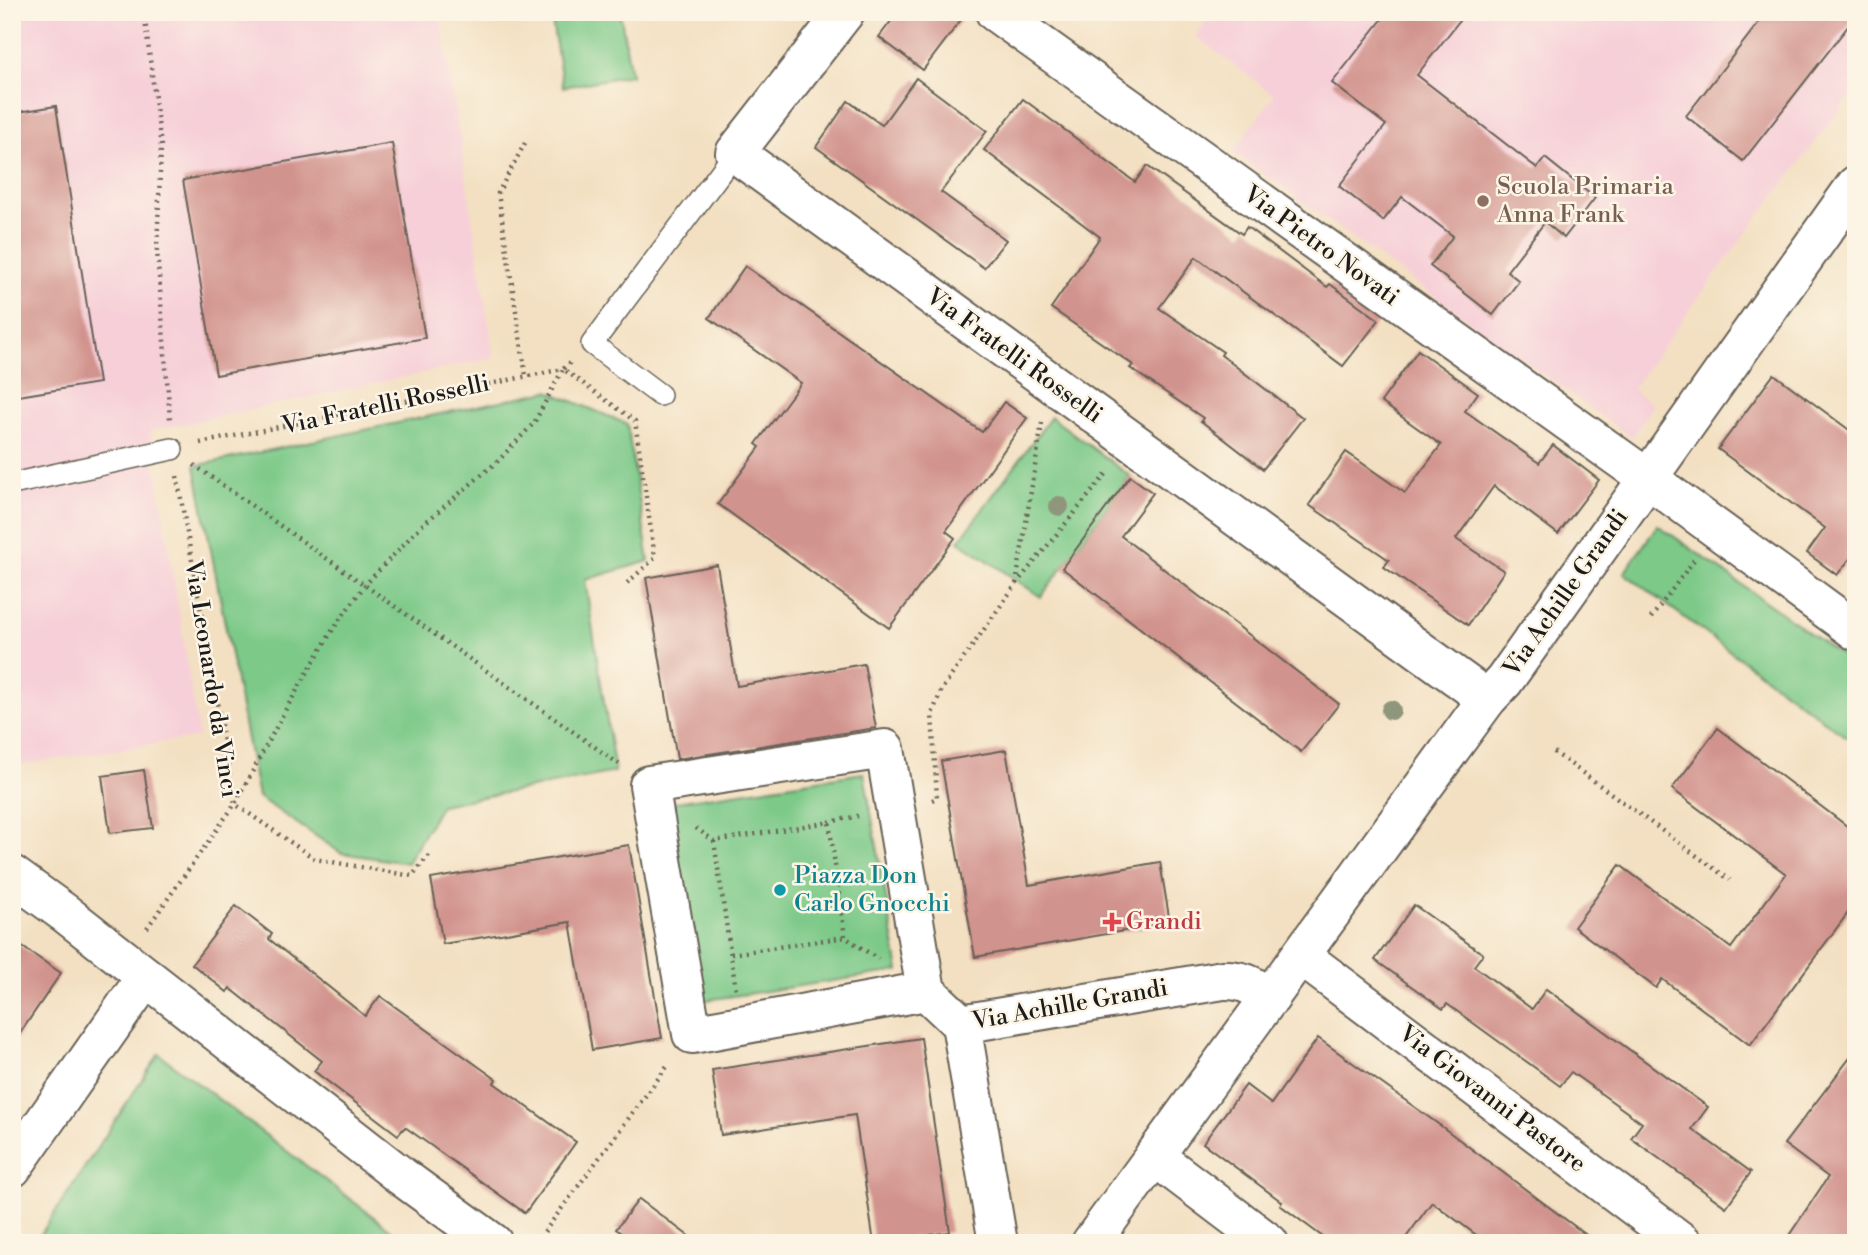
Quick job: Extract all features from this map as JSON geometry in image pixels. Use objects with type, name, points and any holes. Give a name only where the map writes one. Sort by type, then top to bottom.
[{"type":"street","points":[[735,153],[845,12]]},
{"type":"street","name":"Via Pietro Novati","points":[[995,12],[1856,631]]},
{"type":"street","name":"Via Fratelli Rosselli","points":[[735,153],[1487,699]]},
{"type":"street","name":"Via Achille Grandi","points":[[1091,1243],[1487,699],[1504,681],[1856,185]]},
{"type":"street","points":[[926,991],[692,1034],[649,785],[885,749],[926,991],[961,1024]]},
{"type":"street","points":[[12,875],[401,1177],[493,1243]]},
{"type":"street","name":"Via Giovanni Pastore","points":[[1301,956],[1683,1243]]},
{"type":"street","points":[[12,1168],[135,969]]},
{"type":"street","name":"Via Achille Grandi","points":[[998,1243],[961,1024],[1223,980],[1236,979],[1271,997]]},
{"type":"street","points":[[1154,1156],[1269,1243]]},
{"type":"lane","points":[[660,394],[592,344],[735,153]]},
{"type":"lane","points":[[12,484],[172,449]]},
{"type":"path","name":"Via Leonardo da Vinci","points":[[135,969],[235,804],[172,449],[157,250],[161,146],[144,12]]},
{"type":"path","points":[[526,143],[498,193],[526,376]]},
{"type":"path","points":[[429,855],[412,876],[315,859],[235,804],[333,629],[365,585],[421,526],[498,461],[534,423],[564,369],[592,344]]},
{"type":"path","name":"Via Fratelli Rosselli","points":[[172,449],[564,369]]},
{"type":"path","points":[[564,369],[635,421],[655,558],[627,583]]},
{"type":"path","points":[[1016,584],[1043,419],[1052,426]]},
{"type":"path","points":[[895,808],[937,798],[932,714],[942,689],[1016,584],[1133,442]]},
{"type":"path","points":[[172,449],[649,785],[714,841],[740,1024]]},
{"type":"path","points":[[1651,618],[1717,529]]},
{"type":"path","points":[[1554,752],[1730,880]]},
{"type":"path","points":[[714,841],[829,822],[845,937]]},
{"type":"path","points":[[731,954],[845,937],[926,991]]},
{"type":"path","points":[[536,1243],[692,1034]]},
{"type":"shaded area","points":[[12,12],[440,12],[494,358],[150,431],[199,737],[12,766]]},
{"type":"shaded area","name":"Scuola Primaria Anna Frank","points":[[1213,12],[1856,12],[1856,89],[1632,389],[1653,405],[1632,438],[1233,152],[1274,95],[1195,36]]},
{"type":"green space","points":[[566,12],[620,12],[631,75],[563,87],[551,15]]},
{"type":"green space","points":[[548,391],[627,424],[649,561],[585,580],[615,772],[441,805],[407,863],[341,853],[258,797],[195,466]]},
{"type":"green space","points":[[1051,417],[1130,476],[1041,597],[959,541]]},
{"type":"green space","points":[[1658,525],[1856,666],[1856,744],[1624,573]]},
{"type":"green space","points":[[864,773],[899,971],[700,1001],[668,803]]},
{"type":"green space","points":[[159,1054],[408,1243],[35,1243]]},
{"type":"building","points":[[898,12],[967,12],[923,70],[879,37]]},
{"type":"building","points":[[1388,12],[1466,12],[1417,75],[1537,168],[1545,158],[1595,198],[1564,238],[1545,222],[1507,271],[1519,281],[1493,315],[1430,266],[1453,236],[1402,197],[1383,221],[1339,186],[1386,125],[1332,83]]},
{"type":"building","points":[[1767,12],[1856,12],[1856,16],[1743,161],[1686,116]]},
{"type":"building","points":[[916,78],[987,131],[941,192],[1006,240],[984,268],[816,147],[848,101],[882,125]]},
{"type":"building","points":[[1023,99],[1135,182],[1147,166],[1242,234],[1247,227],[1327,287],[1330,284],[1379,320],[1343,366],[1196,257],[1159,308],[1223,352],[1221,355],[1303,418],[1263,469],[1201,421],[1203,418],[1130,368],[1133,365],[1051,308],[1100,237],[984,150]]},
{"type":"building","points":[[56,106],[99,383],[12,397],[12,113]]},
{"type":"building","points":[[392,143],[425,338],[216,375],[183,180]]},
{"type":"building","points":[[745,266],[982,432],[1004,402],[1027,418],[946,531],[955,538],[889,628],[718,504],[760,447],[756,444],[801,383],[709,318]]},
{"type":"building","points":[[1418,350],[1478,393],[1465,411],[1539,463],[1553,445],[1599,480],[1558,534],[1494,486],[1456,539],[1504,571],[1468,625],[1384,567],[1389,560],[1309,505],[1346,452],[1405,493],[1441,445],[1381,402]]},
{"type":"building","points":[[1774,374],[1856,435],[1856,551],[1837,575],[1807,553],[1825,528],[1718,449]]},
{"type":"building","points":[[1130,476],[1153,493],[1121,536],[1339,704],[1301,752],[1062,568]]},
{"type":"building","points":[[717,565],[737,686],[864,664],[876,728],[677,759],[646,578]]},
{"type":"building","points":[[1718,728],[1856,833],[1856,902],[1750,1045],[1662,979],[1656,988],[1574,927],[1620,865],[1731,948],[1786,874],[1672,789]]},
{"type":"building","points":[[1006,750],[1029,885],[1160,862],[1170,923],[975,957],[941,761]]},
{"type":"building","points":[[144,770],[153,828],[110,833],[102,776]]},
{"type":"building","points":[[629,845],[662,1038],[592,1050],[570,922],[443,944],[431,879]]},
{"type":"building","points":[[1414,905],[1483,954],[1474,966],[1532,1009],[1546,989],[1708,1107],[1692,1129],[1751,1172],[1726,1207],[1631,1138],[1642,1123],[1571,1072],[1560,1086],[1447,1004],[1443,1009],[1375,960]]},
{"type":"building","points":[[236,906],[272,934],[269,939],[365,1016],[380,996],[496,1079],[494,1083],[576,1142],[525,1213],[405,1127],[398,1135],[314,1071],[322,1061],[230,988],[227,992],[192,964]]},
{"type":"building","points":[[12,940],[61,973],[12,1045]]},
{"type":"building","points":[[921,1038],[950,1232],[874,1243],[855,1115],[721,1135],[712,1070]]},
{"type":"building","points":[[1318,1038],[1597,1243],[1487,1243],[1432,1202],[1402,1243],[1331,1243],[1280,1205],[1282,1202],[1203,1143],[1246,1085],[1271,1104]]},
{"type":"building","points":[[1856,1050],[1856,1243],[1784,1243],[1828,1177],[1784,1144]]},
{"type":"building","points":[[639,1199],[698,1243],[636,1243],[616,1229]]},
{"type":"place","name":"Scuola Primaria Anna Frank","points":[[1483,201]]},
{"type":"place","name":"Piazza Don Carlo Gnocchi","points":[[780,890]]},
{"type":"place","name":"Grandi","points":[[1112,922]]}]
